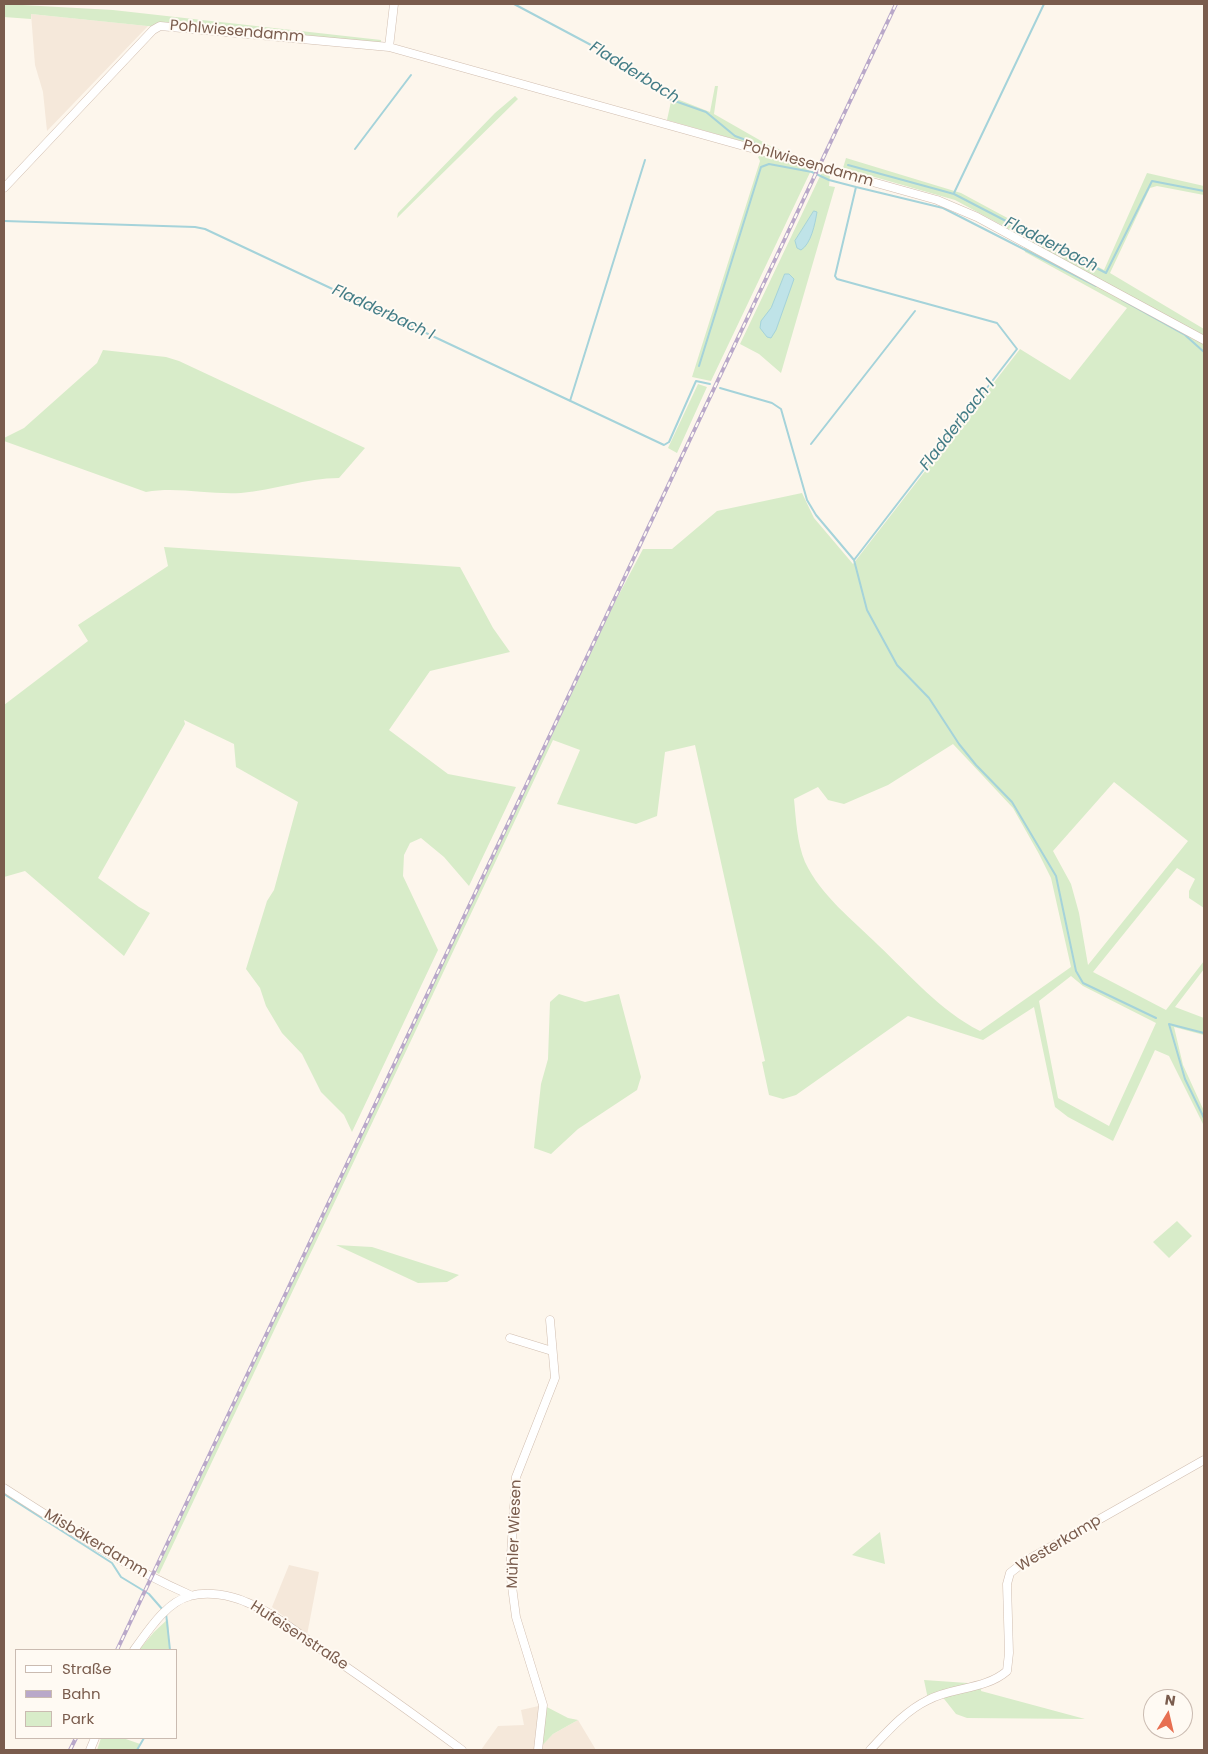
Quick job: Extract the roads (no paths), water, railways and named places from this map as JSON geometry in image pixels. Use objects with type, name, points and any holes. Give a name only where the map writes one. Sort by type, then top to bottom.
[{"type":"street","points":[[389,47],[394,4]]},
{"type":"street","name":"Pohlwiesendamm","points":[[4,188],[141,42],[160,26],[389,47],[957,207],[1204,340]]},
{"type":"street","name":"Mühler Wiesen","points":[[538,1750],[544,1705],[516,1617],[512,1593],[512,1517],[514,1488],[519,1466],[555,1378],[550,1320]]},
{"type":"street","points":[[510,1338],[552,1351]]},
{"type":"street","name":"Westerkamp","points":[[870,1750],[908,1713],[928,1699],[982,1684],[1007,1672],[1009,1653],[1007,1584],[1010,1573],[1024,1562],[1204,1460]]},
{"type":"street","name":"Misbäkerdamm","points":[[4,1488],[106,1554],[190,1596]]},
{"type":"street","name":"Hufeisenstraße","points":[[135,1649],[149,1628],[165,1612],[176,1602],[190,1596],[217,1594],[248,1602],[295,1631],[462,1750]]},
{"type":"water","points":[[814,211],[817,212],[812,233],[801,250],[797,248],[795,241]]},
{"type":"water","points":[[785,274],[789,274],[794,279],[776,330],[771,338],[767,337],[760,328],[761,321],[771,308]]},
{"type":"waterway","name":"Fladderbach","points":[[514,4],[591,45],[669,99],[706,112],[735,136],[754,143]]},
{"type":"waterway","points":[[954,193],[1044,4]]},
{"type":"waterway","points":[[355,149],[411,75]]},
{"type":"waterway","points":[[570,401],[645,160]]},
{"type":"waterway","name":"Fladderbach I","points":[[699,366],[761,167],[769,164],[812,172],[829,180],[856,187],[835,276],[837,279],[997,323],[1017,349],[854,560],[816,515],[807,500],[781,409],[772,403],[720,388]]},
{"type":"waterway","name":"Fladderbach","points":[[848,165],[954,194],[1106,273],[1152,181],[1204,191]]},
{"type":"waterway","points":[[856,187],[943,208],[1096,286]]},
{"type":"waterway","name":"Fladderbach I","points":[[4,221],[195,227],[205,229],[664,445],[669,442],[696,381],[710,384]]},
{"type":"waterway","points":[[1122,300],[1185,335],[1204,352]]},
{"type":"waterway","points":[[811,444],[915,311]]},
{"type":"waterway","points":[[854,560],[867,610],[897,665],[929,698],[959,744],[976,765],[1012,802],[1056,876],[1076,971],[1083,983],[1156,1018]]},
{"type":"waterway","points":[[1204,1033],[1169,1024],[1185,1079],[1204,1118]]},
{"type":"waterway","points":[[4,1494],[112,1563],[121,1577],[149,1594],[163,1610]]},
{"type":"waterway","points":[[166,1613],[170,1649]]},
{"type":"waterway","points":[[137,1750],[143,1739]]},
{"type":"railway","points":[[117,1649],[896,4]]},
{"type":"railway","points":[[70,1750],[76,1739]]}]
